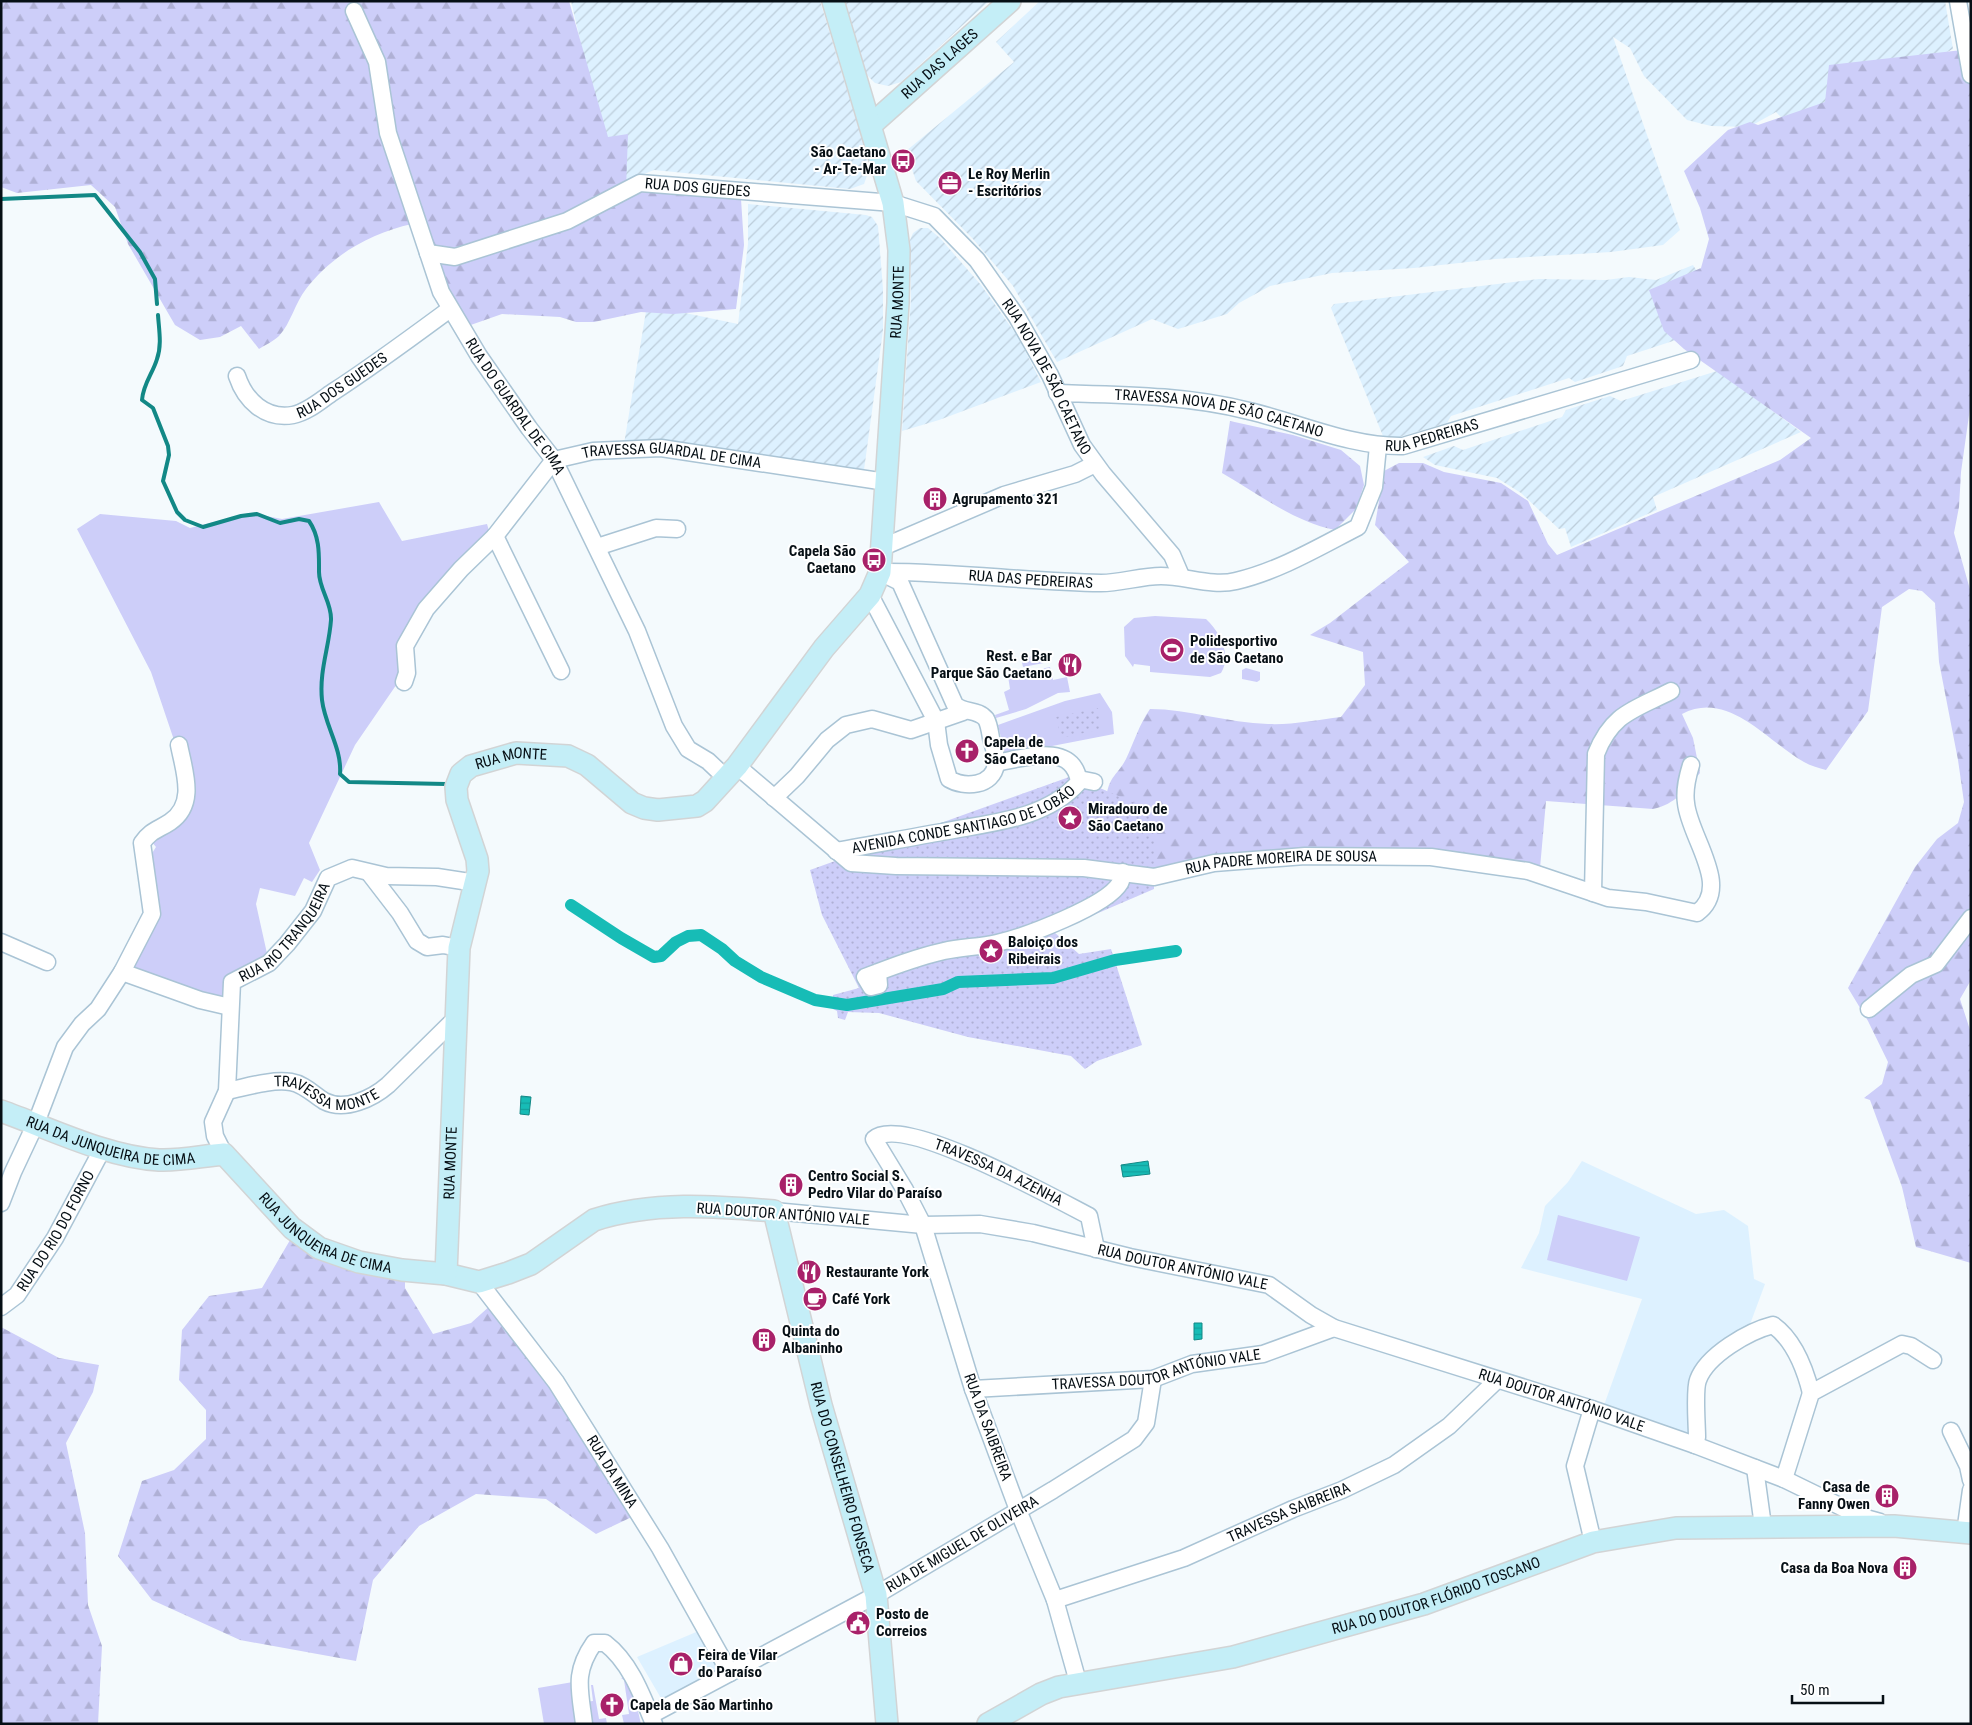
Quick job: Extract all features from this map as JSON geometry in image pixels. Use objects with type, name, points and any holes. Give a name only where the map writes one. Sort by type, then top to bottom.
[{"type":"main road","name":"RUA MONTE","points":[[446,1274],[459,948],[476,883],[477,859],[459,812],[456,787],[462,774],[481,762],[516,753],[568,756],[586,765],[632,803],[644,808],[658,810],[697,806],[705,801],[732,772],[824,648],[870,595],[880,572],[899,279],[899,250],[893,203],[833,1]]},
{"type":"main road","name":"RUA DAS LAGES","points":[[871,125],[1010,1]]},
{"type":"main road","name":"RUA DA JUNQUEIRA DE CIMA","points":[[1,1110],[103,1148],[159,1160],[224,1154]]},
{"type":"main road","name":"RUA JUNQUEIRA DE CIMA","points":[[224,1154],[292,1228],[319,1248],[359,1262],[446,1274]]},
{"type":"main road","name":"RUA DOUTOR ANTÓNIO VALE","points":[[479,1282],[526,1266],[594,1220],[606,1216],[650,1208],[724,1206],[774,1211]]},
{"type":"main road","name":"RUA DO CONSELHEIRO FONSECA","points":[[774,1211],[821,1405],[876,1595],[887,1724]]},
{"type":"main road","points":[[446,1274],[479,1282]]},
{"type":"main road","name":"RUA DO DOUTOR FLÓRIDO TOSCANO","points":[[988,1724],[1041,1694],[1078,1682],[1233,1657],[1424,1604],[1593,1542],[1660,1529],[1763,1526],[1894,1526],[1968,1533]]},
{"type":"street","points":[[1958,1],[1971,75]]},
{"type":"street","name":"RUA DO GUARDAL DE CIMA","points":[[354,11],[377,62],[388,134],[441,292],[479,356],[528,428],[554,460],[637,631],[674,726],[688,749],[732,772]]},
{"type":"street","name":"RUA DOS GUEDES","points":[[428,253],[455,257],[567,221],[640,183],[893,203]]},
{"type":"street","name":"RUA NOVA DE SÃO CAETANO","points":[[893,203],[934,216],[977,260],[1017,317],[1050,375],[1082,445],[1095,464],[1172,554],[1181,576]]},
{"type":"street","name":"RUA DOS GUEDES","points":[[237,376],[242,390],[255,406],[277,416],[303,412],[368,370],[450,308]]},
{"type":"street","name":"RUA PEDREIRAS","points":[[1181,576],[1203,582],[1235,582],[1276,568],[1358,527],[1374,487],[1378,446],[1403,446],[1691,360]]},
{"type":"street","name":"TRAVESSA NOVA DE SÃO CAETANO","points":[[1057,392],[1161,396],[1247,411],[1378,446]]},
{"type":"street","name":"TRAVESSA GUARDAL DE CIMA","points":[[554,460],[593,451],[660,448],[886,482]]},
{"type":"street","points":[[404,682],[406,674],[405,646],[426,609],[461,568],[494,536],[554,460]]},
{"type":"street","points":[[883,547],[1004,495],[1075,474],[1095,464]]},
{"type":"street","points":[[597,547],[656,528],[678,529]]},
{"type":"street","points":[[494,536],[561,671]]},
{"type":"street","name":"RUA DAS PEDREIRAS","points":[[880,572],[930,571],[1102,583],[1153,576],[1181,576]]},
{"type":"street","points":[[880,572],[900,582],[955,705],[963,712]]},
{"type":"street","points":[[774,798],[797,776],[827,740],[846,725],[872,719],[911,730],[936,721],[963,712],[980,714],[987,720],[996,763],[993,774],[984,781],[965,785],[949,779],[939,745],[936,721],[870,595]]},
{"type":"street","points":[[1593,893],[1596,754],[1603,735],[1618,718],[1671,691]]},
{"type":"street","points":[[1,1203],[36,1123],[65,1047],[82,1024],[98,1009],[122,972],[152,914],[142,843],[148,833],[171,821],[186,802],[186,779],[179,745]]},
{"type":"street","name":"AVENIDA CONDE SANTIAGO DE LOBÃO","points":[[836,851],[997,823],[1039,810],[1071,791],[1079,782],[1087,780],[1068,761],[1052,754],[996,763]]},
{"type":"street","name":"RUA PADRE MOREIRA DE SOUSA","points":[[732,772],[774,798],[851,863],[896,866],[1084,868],[1154,877],[1214,864],[1305,856],[1431,857],[1528,871],[1608,898],[1646,902],[1697,913],[1707,906],[1713,889],[1686,804],[1686,783],[1691,765]]},
{"type":"street","name":"RUA RIO TRANQUEIRA","points":[[224,1154],[215,1136],[213,1122],[227,1091],[232,982],[269,963],[287,944],[313,911],[328,878],[352,868],[370,874],[437,877],[476,883]]},
{"type":"street","points":[[878,972],[945,951],[998,942],[1039,929],[1108,896],[1120,883],[1123,872]]},
{"type":"street","points":[[370,874],[400,913],[417,941],[427,947],[443,945],[459,948]]},
{"type":"street","points":[[1869,1009],[1911,975],[1936,964],[1971,918]]},
{"type":"street","points":[[1,942],[47,962]]},
{"type":"street","points":[[122,972],[200,1000],[230,1007]]},
{"type":"street","name":"TRAVESSA MONTE","points":[[227,1091],[288,1082],[300,1085],[326,1102],[335,1104],[364,1100],[377,1094],[388,1085],[455,1019]]},
{"type":"street","name":"TRAVESSA DA AZENHA","points":[[874,1139],[878,1135],[887,1133],[933,1142],[1018,1179],[1089,1216],[1096,1249]]},
{"type":"street","name":"RUA DA SAIBREIRA","points":[[874,1139],[905,1190],[923,1225],[973,1388],[1018,1510],[1055,1600],[1078,1682]]},
{"type":"street","name":"RUA DO RIO DO FORNO","points":[[1,1307],[17,1295],[55,1238],[103,1148]]},
{"type":"street","name":"RUA DOUTOR ANTÓNIO VALE","points":[[774,1211],[923,1225],[980,1224],[1033,1233],[1096,1249],[1269,1285],[1311,1315],[1334,1328],[1592,1409],[1695,1445],[1784,1479],[1862,1517],[1894,1526]]},
{"type":"street","name":"RUA DA MINA","points":[[479,1282],[556,1382],[660,1548],[730,1673]]},
{"type":"street","points":[[1695,1445],[1697,1437],[1698,1380],[1718,1352],[1764,1327],[1773,1325],[1779,1329],[1794,1348],[1808,1379],[1810,1393],[1784,1479]]},
{"type":"street","name":"TRAVESSA DOUTOR ANTÓNIO VALE","points":[[973,1388],[1153,1379],[1192,1364],[1263,1354],[1334,1328]]},
{"type":"street","points":[[1810,1393],[1902,1344],[1911,1346],[1933,1360]]},
{"type":"street","name":"RUA DE MIGUEL DE OLIVEIRA","points":[[652,1719],[730,1673],[876,1595],[1134,1439],[1146,1423],[1153,1379]]},
{"type":"street","name":"TRAVESSA SAIBREIRA","points":[[1055,1600],[1184,1558],[1293,1508],[1342,1490],[1394,1465],[1449,1426],[1497,1380]]},
{"type":"street","points":[[1592,1409],[1575,1466],[1593,1542]]},
{"type":"street","points":[[1951,1431],[1968,1466],[1971,1480]]},
{"type":"street","points":[[1755,1468],[1763,1526]]},
{"type":"street","points":[[1968,1533],[1971,1490]]},
{"type":"street","points":[[584,1724],[579,1678],[583,1659],[594,1643],[605,1643],[617,1652],[630,1673],[652,1719]]},
{"type":"shaded area","points":[[571,1],[820,1],[864,145],[869,170],[864,184],[850,189],[654,170],[614,186]]},
{"type":"shaded area","points":[[841,1],[989,1],[901,82],[888,86],[875,83],[866,74]]},
{"type":"shaded area","points":[[1040,1],[1945,1],[1953,49],[1897,77],[1808,145],[1776,112],[1749,127],[1711,126],[1687,120],[1644,76],[1630,48],[1613,37],[1680,230],[1663,245],[1611,252],[1495,259],[1414,268],[1332,273],[1270,286],[1239,303],[1227,314],[1178,329],[1152,319],[1057,362],[1013,286],[973,239],[916,181],[906,151],[1014,62],[996,42]]},
{"type":"shaded area","points":[[748,204],[866,215],[872,217],[878,226],[883,289],[883,330],[864,470],[673,443],[624,444],[647,305],[738,324],[748,244]]},
{"type":"shaded area","points":[[920,228],[928,228],[940,238],[981,285],[1018,337],[1041,382],[939,420],[902,431],[911,298],[910,240],[913,233]]},
{"type":"shaded area","points":[[1693,265],[1741,342],[1718,371],[1801,432],[1653,497],[1657,510],[1571,547],[1565,528],[1559,529],[1521,493],[1497,478],[1435,465],[1423,457],[1454,446],[1463,450],[1562,417],[1566,410],[1610,396],[1621,401],[1717,371],[1676,340],[1627,356],[1623,366],[1575,382],[1569,378],[1451,416],[1447,423],[1385,441],[1331,308],[1334,304],[1539,279],[1606,280],[1629,277],[1656,280]]},
{"type":"shaded area","points":[[1582,1161],[1696,1214],[1724,1210],[1748,1226],[1754,1279],[1765,1284],[1749,1327],[1714,1347],[1692,1379],[1689,1436],[1603,1408],[1642,1299],[1521,1268],[1539,1233],[1545,1206],[1568,1182]]},
{"type":"shaded area","name":"Feira de Vilar do Paraíso","points":[[701,1630],[723,1667],[718,1675],[715,1670],[662,1700],[637,1657]]},
{"type":"green space","points":[[1,1],[569,1],[608,137],[628,134],[626,189],[741,199],[744,245],[736,309],[673,314],[641,312],[594,322],[576,322],[560,317],[502,314],[465,327],[412,224],[382,233],[353,247],[340,256],[316,277],[306,289],[279,336],[259,349],[241,326],[220,337],[200,340],[175,325],[128,244],[115,207],[91,185],[17,193],[1,187]]},
{"type":"green space","points":[[1971,49],[1971,401],[1961,472],[1959,507],[1954,533],[1971,593],[1971,980],[1960,999],[1971,1033],[1971,1263],[1916,1247],[1902,1187],[1870,1100],[1864,1098],[1882,1084],[1888,1062],[1868,1021],[1848,988],[1915,867],[1937,839],[1958,823],[1964,802],[1939,662],[1935,603],[1922,591],[1909,589],[1882,607],[1868,711],[1826,770],[1804,762],[1762,731],[1731,713],[1715,708],[1699,708],[1682,714],[1693,738],[1700,773],[1685,791],[1668,804],[1653,809],[1546,801],[1540,868],[1305,856],[1154,877],[1151,810],[1107,793],[1112,778],[1126,759],[1150,709],[1179,711],[1268,724],[1295,723],[1341,717],[1365,685],[1363,652],[1310,635],[1330,623],[1409,562],[1375,525],[1384,471],[1399,463],[1423,463],[1444,472],[1501,483],[1528,501],[1548,544],[1557,555],[1780,460],[1811,438],[1684,349],[1664,331],[1649,290],[1701,268],[1709,239],[1700,208],[1684,171],[1728,130],[1750,122],[1758,125],[1825,102],[1829,65]]},
{"type":"green space","points":[[1230,421],[1293,435],[1341,450],[1360,466],[1364,485],[1356,509],[1335,530],[1319,526],[1290,514],[1222,473]]},
{"type":"green space","points":[[379,502],[402,541],[487,524],[490,534],[413,621],[401,678],[355,745],[309,843],[320,870],[312,882],[304,878],[295,896],[260,888],[256,904],[268,958],[254,967],[227,1001],[127,969],[157,916],[149,858],[156,847],[151,841],[181,821],[176,746],[151,672],[77,529],[100,514],[176,521],[190,528],[250,513],[282,519]]},
{"type":"green space","points":[[1155,616],[1206,619],[1216,630],[1225,651],[1224,666],[1221,673],[1210,677],[1150,672],[1150,666],[1134,664],[1133,667],[1125,656],[1124,627],[1134,618]]},
{"type":"green space","points":[[1047,653],[1049,662],[1023,667],[1021,658]]},
{"type":"green space","points":[[1050,667],[1053,680],[1067,677],[1070,692],[1058,693],[1026,709],[996,718],[995,715],[1009,710],[1004,692],[1010,689],[1008,676]]},
{"type":"green space","points":[[1246,668],[1260,672],[1260,680],[1257,682],[1242,679],[1242,670]]},
{"type":"green space","points":[[1100,693],[1112,712],[1114,734],[1005,755],[998,725],[1065,701]]},
{"type":"green space","points":[[1098,708],[1102,729],[1061,738],[1056,717]]},
{"type":"green space","points":[[1072,776],[1151,810],[1154,832],[1154,889],[1054,932],[1079,954],[1111,949],[1142,1045],[1097,1061],[1085,1069],[1071,1056],[968,1037],[879,1013],[848,1012],[845,1020],[838,1018],[837,1011],[833,1009],[833,995],[859,988],[822,915],[810,870]]},
{"type":"green space","points":[[1558,1215],[1640,1237],[1627,1281],[1547,1260]]},
{"type":"green space","points":[[293,1235],[336,1264],[386,1278],[405,1280],[405,1288],[433,1334],[471,1323],[492,1304],[529,1353],[636,1515],[596,1534],[546,1499],[476,1494],[419,1526],[373,1580],[356,1661],[240,1640],[152,1600],[118,1556],[142,1481],[174,1470],[206,1439],[206,1410],[179,1380],[182,1330],[209,1296],[262,1288]]},
{"type":"green space","points":[[1,1327],[59,1358],[99,1365],[93,1392],[66,1443],[85,1533],[88,1605],[102,1646],[98,1724],[1,1724]]},
{"type":"green space","points":[[625,1677],[633,1690],[641,1724],[624,1724],[622,1715],[629,1714],[624,1680],[621,1678]]},
{"type":"green space","points":[[573,1682],[579,1724],[544,1724],[538,1688]]},
{"type":"green space","points":[[591,1685],[593,1685],[599,1719],[606,1718],[607,1724],[587,1724],[584,1702],[593,1701]]},
{"type":"water","points":[[521,1096],[531,1097],[529,1115],[520,1114]]},
{"type":"water","points":[[1148,1161],[1150,1174],[1123,1177],[1121,1165]]},
{"type":"water","points":[[1194,1323],[1202,1323],[1202,1339],[1194,1340]]},
{"type":"waterway","points":[[1,199],[95,195],[140,252],[155,279],[157,304]]},
{"type":"waterway","points":[[158,315],[159,354],[144,389],[142,400],[153,408],[168,446],[169,455],[163,481],[177,512],[185,520],[203,527],[241,516],[257,514],[280,523],[299,519],[309,521],[317,540],[321,584],[331,614],[321,689],[326,719],[336,746],[340,774],[349,782],[446,784]]},
{"type":"waterway","points":[[571,905],[654,957],[661,956],[676,942],[688,936],[701,935],[722,949],[735,961],[761,977],[815,1000],[847,1005],[943,989],[958,982],[1053,978],[1115,960],[1176,951]]},
{"type":"place","name":"São Caetano - Ar-Te-Mar","points":[[903,161]]},
{"type":"place","name":"Le Roy Merlin - Escritórios","points":[[950,183]]},
{"type":"place","name":"Agrupamento 321","points":[[935,499]]},
{"type":"place","name":"Capela São Caetano","points":[[874,560]]},
{"type":"place","name":"Polidesportivo de São Caetano","points":[[1172,650]]},
{"type":"place","name":"Rest. e Bar Parque São Caetano","points":[[1070,665]]},
{"type":"place","name":"Capela de São Caetano","points":[[967,751]]},
{"type":"place","name":"Miradouro de São Caetano","points":[[1070,818]]},
{"type":"place","name":"Baloiço dos Ribeirais","points":[[991,951]]},
{"type":"place","name":"Centro Social S. Pedro Vilar do Paraíso","points":[[791,1185]]},
{"type":"place","name":"Restaurante York","points":[[809,1272]]},
{"type":"place","name":"Café York","points":[[815,1299]]},
{"type":"place","name":"Quinta do Albaninho","points":[[764,1340]]},
{"type":"place","name":"Casa de Fanny Owen","points":[[1887,1496]]},
{"type":"place","name":"Casa da Boa Nova","points":[[1905,1568]]},
{"type":"place","name":"Posto de Correios","points":[[858,1623]]},
{"type":"place","name":"Feira de Vilar do Paraíso","points":[[681,1664]]},
{"type":"place","name":"Capela de São Martinho","points":[[612,1705]]}]
